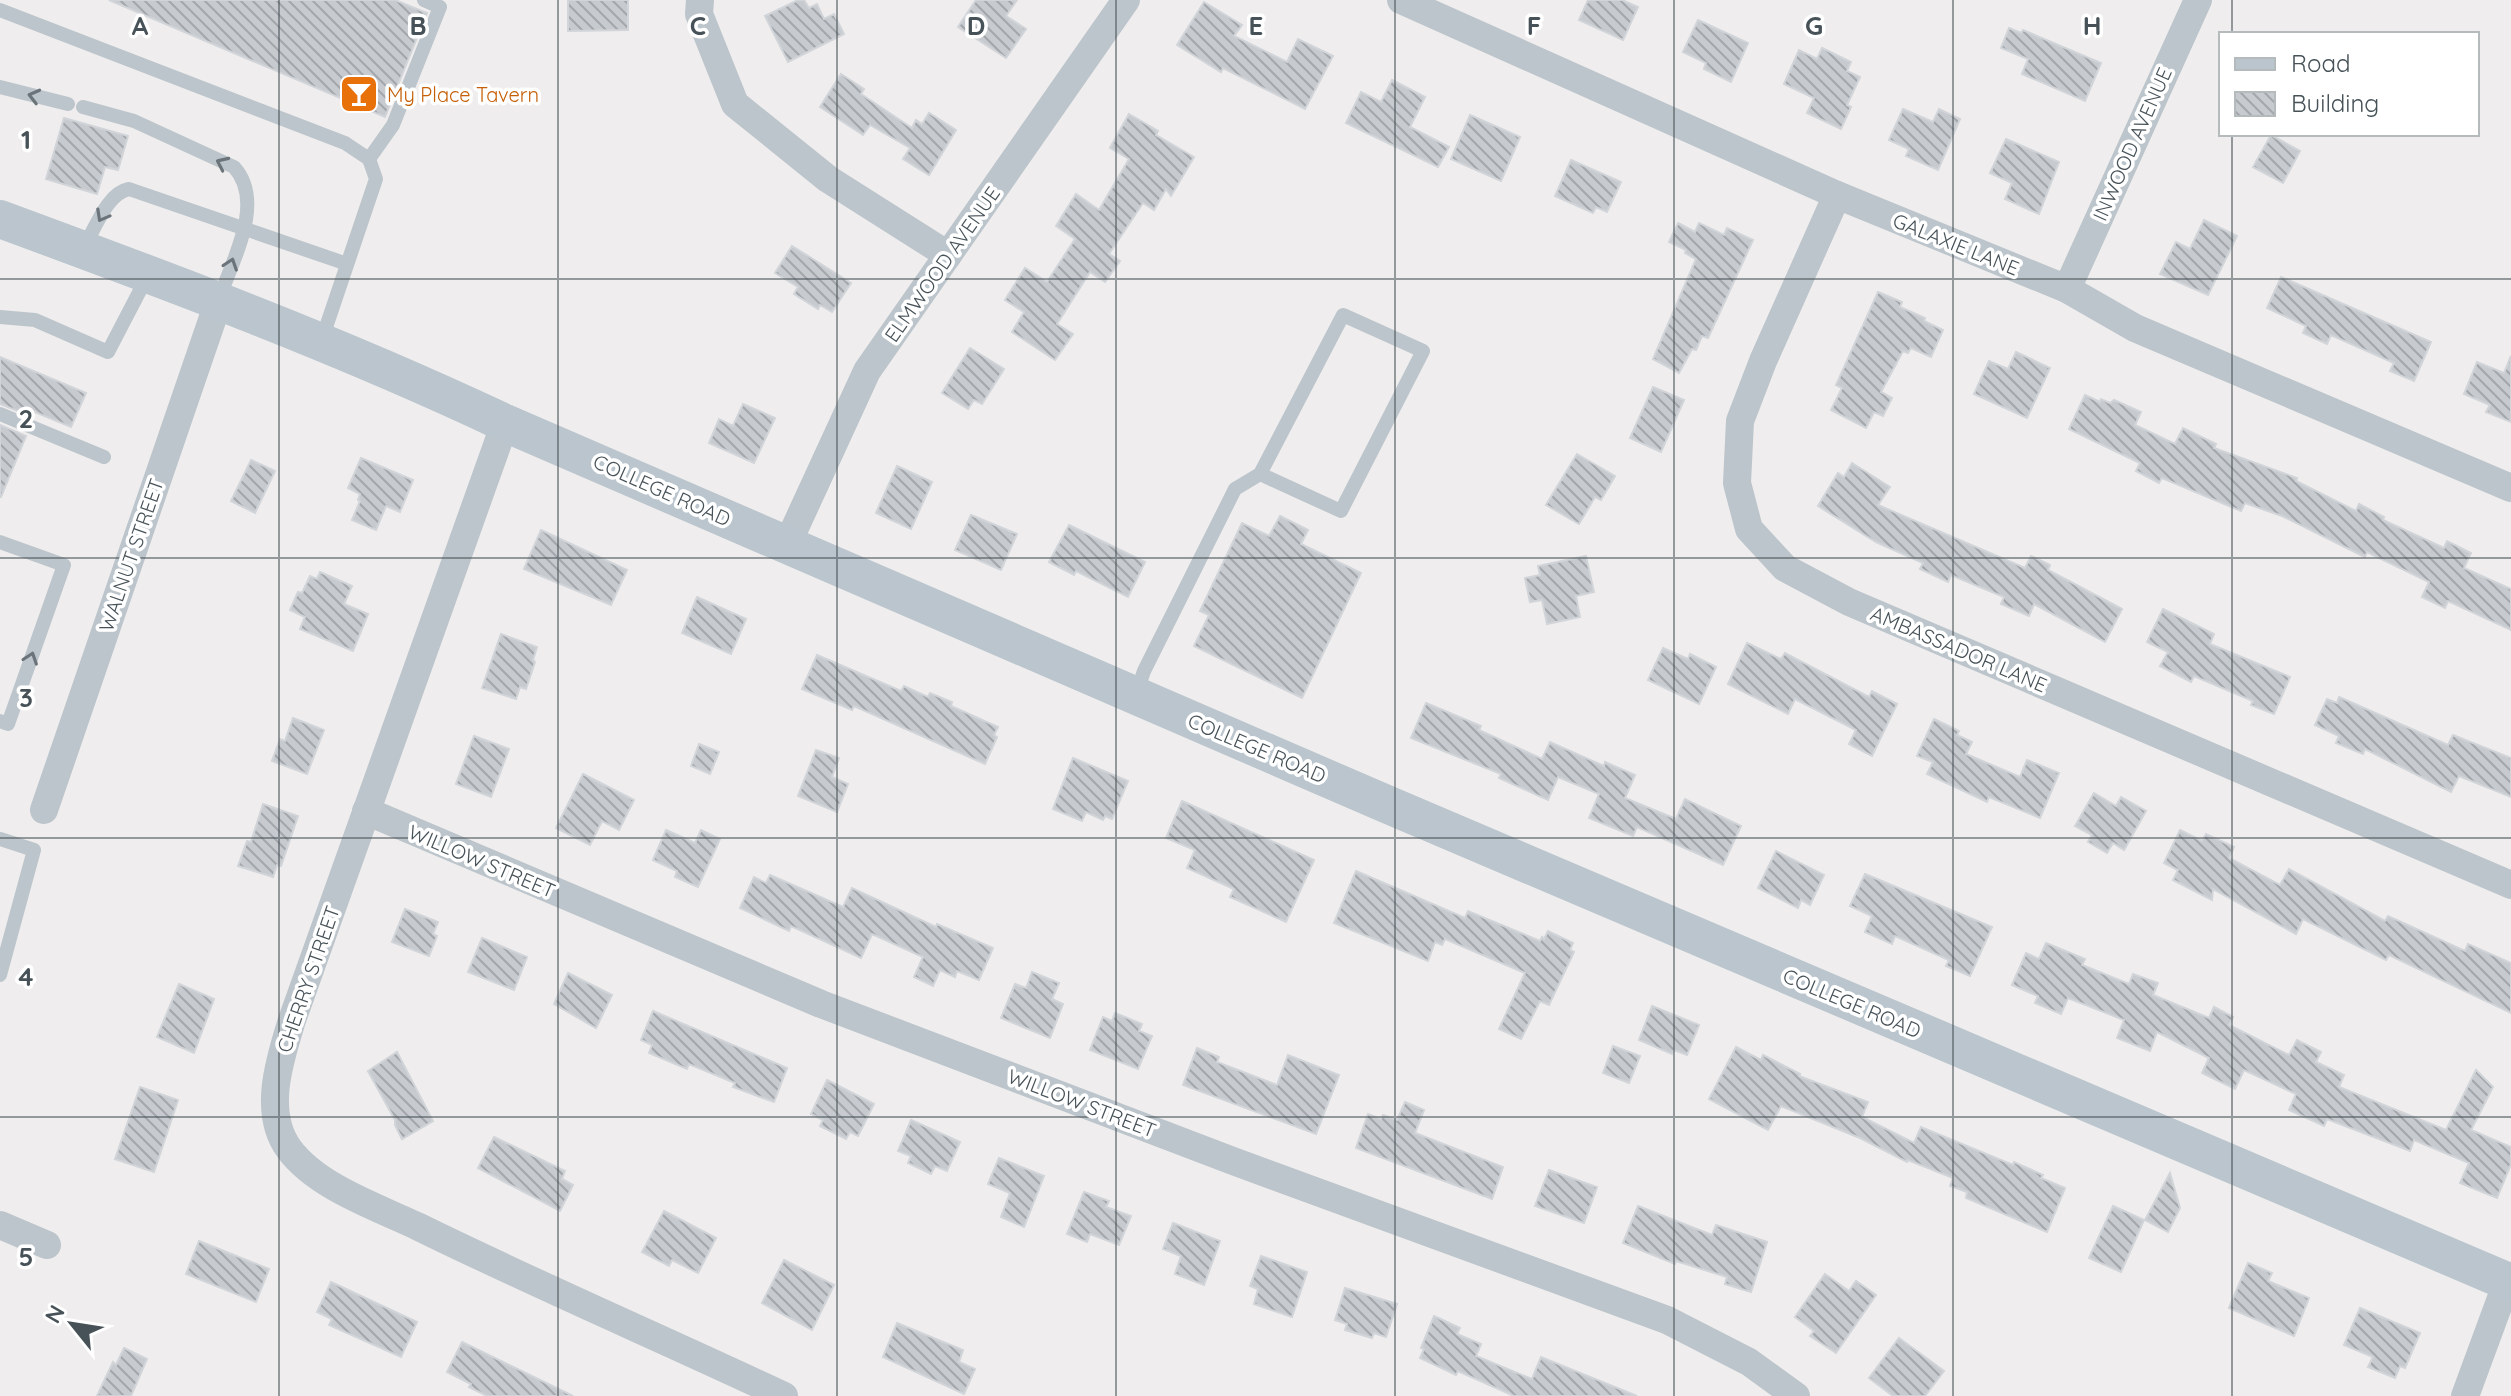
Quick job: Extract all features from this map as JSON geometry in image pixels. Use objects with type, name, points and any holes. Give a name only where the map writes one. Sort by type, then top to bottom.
[{"type":"street","points":[[700,0],[699,14],[735,104],[828,179],[948,255]]},
{"type":"street","name":"ELMWOOD AVENUE","points":[[787,545],[867,371],[1126,0]]},
{"type":"street","name":"GALAXIE LANE","points":[[1401,0],[1837,195],[2067,289],[2135,328],[2511,488]]},
{"type":"street","name":"INWOOD AVENUE","points":[[2067,289],[2198,0]]},
{"type":"street","name":"AMBASSADOR LANE","points":[[1837,195],[1763,361],[1740,421],[1737,483],[1749,529],[1785,568],[1849,602],[2511,885]]},
{"type":"street","name":"COLLEGE ROAD","points":[[0,219],[219,300],[425,385],[505,423],[1136,696],[2509,1283]]},
{"type":"street","name":"WALNUT STREET","points":[[44,810],[219,300]]},
{"type":"street","name":"CHERRY STREET","points":[[505,423],[281,1056],[275,1098],[279,1131],[288,1148],[303,1165],[324,1181],[784,1396]]},
{"type":"street","name":"WILLOW STREET","points":[[366,811],[821,1004],[1233,1161],[1667,1320],[1749,1362],[1796,1396]]},
{"type":"street","points":[[0,1225],[47,1245]]},
{"type":"street","points":[[2465,1396],[2509,1283]]},
{"type":"lane","points":[[369,159],[393,125],[440,7],[424,0]]},
{"type":"lane","points":[[0,10],[345,143],[369,159],[376,179],[321,342]]},
{"type":"lane","points":[[0,87],[68,104]]},
{"type":"lane","points":[[83,107],[134,121],[234,167],[244,178],[248,196],[244,228],[219,300]]},
{"type":"lane","points":[[83,249],[108,204],[121,190],[129,189],[347,264]]},
{"type":"lane","points":[[0,317],[35,320],[108,352],[149,274]]},
{"type":"lane","points":[[1136,696],[1144,671],[1235,489],[1260,474],[1343,315],[1423,351],[1341,511],[1260,474]]},
{"type":"lane","points":[[0,414],[104,457]]},
{"type":"lane","points":[[0,542],[64,565],[8,724],[0,721]]},
{"type":"lane","points":[[0,839],[34,850],[0,975]]},
{"type":"building","points":[[109,0],[395,0],[427,13],[385,117]]},
{"type":"building","points":[[568,0],[628,0],[628,30],[568,31]]},
{"type":"building","points":[[804,0],[809,8],[817,4],[824,19],[834,14],[844,34],[788,62],[765,16]]},
{"type":"building","points":[[976,0],[1017,0],[1006,16],[1026,29],[1006,58],[958,27]]},
{"type":"building","points":[[1588,0],[1622,0],[1638,7],[1623,40],[1579,20]]},
{"type":"building","points":[[1204,2],[1242,25],[1234,36],[1287,62],[1298,39],[1333,56],[1305,109],[1223,68],[1221,72],[1177,45]]},
{"type":"building","points":[[1698,20],[1748,43],[1731,82],[1704,69],[1706,63],[1683,52]]},
{"type":"building","points":[[2009,28],[2021,33],[2023,30],[2101,63],[2085,101],[2022,74],[2028,59],[2001,48]]},
{"type":"building","points":[[1822,48],[1851,62],[1847,71],[1860,77],[1847,105],[1851,107],[1841,129],[1807,113],[1814,98],[1784,84],[1799,50],[1817,59]]},
{"type":"building","points":[[841,74],[864,89],[861,94],[912,128],[916,120],[922,124],[929,113],[956,130],[929,175],[903,159],[910,148],[870,125],[863,135],[820,107]]},
{"type":"building","points":[[1392,80],[1425,97],[1410,127],[1449,147],[1438,167],[1346,123],[1361,92],[1381,102]]},
{"type":"building","points":[[1903,109],[1933,122],[1939,109],[1960,119],[1938,170],[1906,156],[1909,149],[1889,140]]},
{"type":"building","points":[[1129,114],[1158,131],[1156,135],[1194,157],[1171,196],[1166,189],[1154,210],[1143,203],[1109,254],[1120,261],[1105,282],[1090,272],[1057,324],[1073,334],[1055,360],[1012,332],[1024,312],[1005,300],[1025,268],[1047,282],[1075,239],[1056,226],[1076,194],[1099,210],[1129,159],[1110,148]]},
{"type":"building","points":[[1470,115],[1520,137],[1501,181],[1451,159]]},
{"type":"building","points":[[64,118],[128,136],[118,170],[105,167],[97,194],[46,179]]},
{"type":"building","points":[[2270,136],[2300,151],[2283,183],[2253,167]]},
{"type":"building","points":[[2006,139],[2059,162],[2039,214],[2005,199],[2012,183],[1990,173]]},
{"type":"building","points":[[1571,160],[1621,182],[1607,212],[1596,207],[1593,213],[1555,196]]},
{"type":"building","points":[[2204,220],[2237,236],[2208,295],[2160,274],[2176,242],[2190,249]]},
{"type":"building","points":[[1678,223],[1695,232],[1699,223],[1724,235],[1727,228],[1753,240],[1708,338],[1702,336],[1679,373],[1653,359],[1696,259],[1669,242]]},
{"type":"building","points":[[792,246],[851,283],[832,312],[820,305],[818,309],[794,294],[798,287],[775,273]]},
{"type":"building","points":[[2281,277],[2431,342],[2414,381],[2390,371],[2394,363],[2331,335],[2327,344],[2303,333],[2306,326],[2267,308]]},
{"type":"building","points":[[1878,292],[1902,302],[1900,307],[1943,330],[1931,357],[1911,348],[1908,353],[1903,351],[1881,392],[1892,398],[1883,416],[1874,412],[1866,428],[1831,410],[1842,388],[1836,385]]},
{"type":"building","points":[[970,348],[1004,369],[982,404],[974,400],[968,409],[942,393]]},
{"type":"building","points":[[2016,352],[2050,368],[2027,418],[1974,394],[1989,361],[2008,369]]},
{"type":"building","points":[[2511,356],[2511,422],[2486,412],[2490,405],[2464,394],[2477,362],[2504,373]]},
{"type":"building","points":[[0,357],[86,393],[71,427],[35,412],[33,417],[0,404]]},
{"type":"building","points":[[1653,387],[1684,400],[1661,452],[1630,438]]},
{"type":"building","points":[[2085,395],[2100,402],[2101,399],[2110,403],[2114,400],[2141,412],[2135,425],[2175,444],[2183,428],[2216,444],[2214,448],[2297,478],[2296,481],[2356,511],[2359,504],[2384,517],[2383,520],[2444,548],[2447,541],[2471,553],[2464,568],[2511,589],[2511,630],[2448,601],[2445,608],[2422,597],[2429,582],[2367,552],[2365,557],[2282,516],[2245,503],[2241,511],[2162,478],[2159,483],[2136,471],[2140,463],[2069,429]]},
{"type":"building","points":[[743,404],[775,418],[754,463],[709,443],[719,419],[733,426]]},
{"type":"building","points":[[0,425],[26,436],[1,497],[0,497]]},
{"type":"building","points":[[1577,454],[1615,476],[1601,500],[1595,497],[1579,524],[1546,505]]},
{"type":"building","points":[[361,458],[413,480],[400,512],[386,506],[376,530],[352,520],[360,494],[348,488]]},
{"type":"building","points":[[251,460],[275,471],[255,513],[231,501]]},
{"type":"building","points":[[1852,463],[1890,487],[1878,505],[2025,568],[2031,556],[2050,565],[2048,570],[2122,609],[2105,642],[2034,604],[2029,616],[2001,604],[2004,597],[1951,575],[1948,582],[1920,569],[1923,563],[1876,542],[1818,506],[1838,473],[1844,477]]},
{"type":"building","points":[[897,466],[932,482],[911,529],[876,513]]},
{"type":"building","points":[[971,515],[1017,534],[1001,570],[955,550]]},
{"type":"building","points":[[1280,516],[1308,530],[1301,544],[1361,573],[1302,698],[1194,646],[1209,615],[1200,611],[1242,523],[1269,536]]},
{"type":"building","points":[[1069,525],[1145,562],[1128,597],[1076,571],[1074,575],[1049,562]]},
{"type":"building","points":[[541,530],[627,570],[611,605],[524,569]]},
{"type":"building","points":[[1586,556],[1594,592],[1576,596],[1580,617],[1547,624],[1542,600],[1530,602],[1525,578],[1540,575],[1538,566]]},
{"type":"building","points":[[320,572],[352,586],[344,604],[368,614],[353,651],[300,629],[305,617],[290,610],[310,576],[317,579]]},
{"type":"building","points":[[697,597],[746,619],[731,654],[682,633]]},
{"type":"building","points":[[2163,609],[2214,634],[2210,644],[2290,677],[2274,714],[2251,705],[2253,701],[2194,676],[2191,682],[2160,666],[2168,652],[2147,642]]},
{"type":"building","points":[[501,634],[537,647],[526,689],[520,687],[516,699],[482,688]]},
{"type":"building","points":[[1747,643],[1781,659],[1785,653],[1869,697],[1872,691],[1897,704],[1872,756],[1849,744],[1856,730],[1795,699],[1788,714],[1728,684]]},
{"type":"building","points":[[1663,648],[1688,659],[1690,654],[1716,667],[1699,704],[1648,680]]},
{"type":"building","points":[[817,655],[901,691],[904,686],[928,697],[930,693],[998,727],[985,764],[854,706],[852,710],[802,689]]},
{"type":"building","points":[[2339,697],[2448,745],[2453,735],[2511,758],[2511,797],[2459,776],[2451,792],[2365,749],[2363,754],[2336,743],[2339,736],[2315,725],[2327,699],[2337,703]]},
{"type":"building","points":[[1426,703],[1481,726],[1479,730],[1542,759],[1550,742],[1604,766],[1605,762],[1635,775],[1625,798],[1676,819],[1685,799],[1741,826],[1723,865],[1637,827],[1633,836],[1589,818],[1599,794],[1558,777],[1548,800],[1499,778],[1501,774],[1411,738]]},
{"type":"building","points":[[293,718],[324,730],[307,774],[272,761],[280,739],[285,741]]},
{"type":"building","points":[[1934,719],[1959,731],[1957,735],[1972,742],[1966,754],[2020,777],[2027,760],[2059,773],[2040,818],[1989,797],[1987,802],[1927,774],[1933,762],[1917,756]]},
{"type":"building","points":[[474,736],[509,749],[491,797],[456,784]]},
{"type":"building","points":[[699,744],[719,752],[710,774],[691,766]]},
{"type":"building","points":[[816,750],[839,758],[832,777],[848,784],[837,812],[798,796]]},
{"type":"building","points":[[1073,758],[1128,781],[1112,819],[1105,816],[1103,820],[1086,812],[1082,821],[1053,809]]},
{"type":"building","points":[[583,774],[634,800],[619,830],[602,821],[590,845],[556,828]]},
{"type":"building","points":[[2094,793],[2116,806],[2121,797],[2146,811],[2124,850],[2113,843],[2107,853],[2088,842],[2092,835],[2075,826]]},
{"type":"building","points":[[1182,801],[1314,860],[1286,922],[1230,897],[1234,889],[1187,868],[1195,850],[1166,838]]},
{"type":"building","points":[[263,804],[298,816],[281,866],[277,865],[273,877],[238,866],[247,841],[251,842]]},
{"type":"building","points":[[666,830],[695,843],[701,830],[720,839],[698,887],[675,877],[677,871],[653,860]]},
{"type":"building","points":[[2180,830],[2202,841],[2206,834],[2234,847],[2229,858],[2280,885],[2289,869],[2385,921],[2388,916],[2465,951],[2468,944],[2511,963],[2511,1013],[2389,955],[2386,960],[2303,919],[2296,934],[2213,889],[2212,900],[2173,880],[2178,870],[2164,863]]},
{"type":"building","points":[[1776,851],[1824,875],[1810,905],[1801,900],[1798,908],[1758,888]]},
{"type":"building","points":[[1356,871],[1465,918],[1468,911],[1540,941],[1548,931],[1573,943],[1570,950],[1574,952],[1549,1005],[1540,1001],[1521,1039],[1499,1029],[1525,973],[1445,939],[1442,945],[1435,942],[1428,961],[1334,923]]},
{"type":"building","points":[[1865,874],[1992,927],[1970,976],[1946,966],[1949,960],[1895,936],[1892,944],[1865,932],[1872,916],[1850,906]]},
{"type":"building","points":[[770,875],[843,907],[852,888],[936,927],[937,924],[993,948],[979,980],[957,971],[955,977],[940,970],[933,986],[914,977],[923,957],[872,934],[861,958],[791,926],[789,931],[740,908],[754,877],[766,883]]},
{"type":"building","points":[[405,909],[438,922],[433,934],[437,936],[429,956],[392,942]]},
{"type":"building","points":[[482,938],[527,957],[514,990],[468,972]]},
{"type":"building","points":[[2046,943],[2085,959],[2082,965],[2129,984],[2133,974],[2158,983],[2153,995],[2209,1018],[2214,1007],[2233,1017],[2229,1025],[2289,1055],[2297,1040],[2321,1052],[2316,1062],[2344,1075],[2339,1087],[2446,1130],[2476,1070],[2493,1087],[2471,1130],[2511,1147],[2511,1164],[2497,1198],[2460,1183],[2469,1163],[2414,1140],[2410,1151],[2327,1119],[2324,1126],[2289,1110],[2296,1094],[2244,1070],[2235,1089],[2202,1073],[2209,1058],[2157,1032],[2150,1051],[2117,1038],[2124,1020],[2068,998],[2061,1014],[2035,1003],[2038,996],[2012,985],[2026,953],[2039,959]]},
{"type":"building","points":[[1032,972],[1059,983],[1052,999],[1063,1004],[1050,1038],[1001,1018],[1015,984],[1026,988]]},
{"type":"building","points":[[568,973],[612,995],[596,1028],[554,1004]]},
{"type":"building","points":[[179,984],[214,999],[194,1053],[157,1037]]},
{"type":"building","points":[[1652,1006],[1699,1025],[1687,1055],[1674,1050],[1672,1054],[1639,1040]]},
{"type":"building","points":[[653,1011],[787,1068],[774,1102],[733,1087],[735,1083],[689,1064],[687,1069],[649,1053],[652,1045],[641,1040]]},
{"type":"building","points":[[1115,1013],[1142,1024],[1139,1031],[1152,1036],[1138,1069],[1090,1050],[1103,1017],[1112,1021]]},
{"type":"building","points":[[1613,1046],[1640,1056],[1629,1083],[1603,1073]]},
{"type":"building","points":[[1736,1047],[1761,1060],[1763,1055],[1799,1076],[1868,1102],[1862,1117],[1914,1143],[1921,1127],[2013,1165],[2014,1162],[2065,1188],[2047,1232],[1966,1198],[1967,1192],[1950,1186],[1953,1178],[1907,1162],[1860,1138],[1781,1106],[1768,1130],[1709,1099]]},
{"type":"building","points":[[1197,1048],[1219,1057],[1217,1062],[1277,1085],[1288,1055],[1339,1075],[1316,1134],[1183,1085]]},
{"type":"building","points":[[397,1052],[433,1121],[402,1139],[368,1071]]},
{"type":"building","points":[[827,1080],[874,1104],[858,1136],[850,1132],[846,1139],[820,1126],[823,1120],[811,1114]]},
{"type":"building","points":[[140,1087],[178,1100],[154,1172],[115,1159]]},
{"type":"building","points":[[1405,1102],[1424,1110],[1415,1133],[1503,1167],[1492,1199],[1356,1148],[1368,1114],[1397,1120]]},
{"type":"building","points":[[911,1120],[960,1142],[947,1171],[935,1166],[931,1174],[908,1163],[911,1156],[898,1151]]},
{"type":"building","points":[[494,1137],[565,1171],[562,1179],[573,1185],[560,1211],[478,1168]]},
{"type":"building","points":[[999,1158],[1044,1176],[1024,1227],[1001,1217],[1010,1193],[988,1184]]},
{"type":"building","points":[[1549,1170],[1597,1187],[1584,1223],[1535,1206]]},
{"type":"building","points":[[2170,1173],[2180,1208],[2168,1232],[2145,1220]]},
{"type":"building","points":[[1084,1192],[1109,1201],[1106,1207],[1131,1216],[1119,1245],[1090,1234],[1087,1242],[1067,1234]]},
{"type":"building","points":[[1638,1206],[1712,1235],[1716,1225],[1767,1242],[1751,1292],[1725,1284],[1727,1277],[1676,1261],[1675,1264],[1623,1243]]},
{"type":"building","points":[[2113,1206],[2144,1220],[2121,1272],[2089,1258]]},
{"type":"building","points":[[664,1211],[716,1238],[698,1273],[672,1260],[669,1266],[642,1252]]},
{"type":"building","points":[[1173,1223],[1220,1241],[1204,1285],[1175,1274],[1181,1256],[1163,1249]]},
{"type":"building","points":[[199,1241],[269,1269],[256,1302],[186,1274]]},
{"type":"building","points":[[1261,1256],[1307,1272],[1292,1317],[1254,1304],[1258,1289],[1250,1286]]},
{"type":"building","points":[[784,1260],[834,1285],[812,1330],[762,1303]]},
{"type":"building","points":[[2248,1263],[2272,1273],[2268,1281],[2309,1298],[2294,1336],[2229,1308]]},
{"type":"building","points":[[1825,1274],[1849,1291],[1856,1281],[1876,1295],[1836,1353],[1810,1336],[1814,1331],[1795,1317]]},
{"type":"building","points":[[331,1282],[417,1322],[401,1357],[329,1325],[332,1319],[317,1312]]},
{"type":"building","points":[[1345,1288],[1397,1304],[1386,1337],[1374,1333],[1372,1338],[1345,1330],[1347,1324],[1335,1320]]},
{"type":"building","points":[[2360,1308],[2420,1333],[2405,1368],[2400,1366],[2395,1378],[2368,1367],[2373,1357],[2344,1345]]},
{"type":"building","points":[[1434,1316],[1460,1328],[1457,1334],[1481,1344],[1476,1356],[1532,1379],[1541,1357],[1637,1396],[1514,1396],[1458,1371],[1456,1375],[1420,1358]]},
{"type":"building","points":[[897,1323],[963,1350],[959,1362],[975,1369],[964,1394],[883,1357]]},
{"type":"building","points":[[1899,1338],[1944,1371],[1925,1396],[1893,1396],[1869,1378]]},
{"type":"building","points":[[462,1342],[573,1396],[487,1396],[447,1372]]},
{"type":"building","points":[[124,1348],[147,1359],[131,1396],[97,1396],[113,1362],[116,1365]]},
{"type":"place","name":"My Place Tavern","points":[[359,94]]}]
